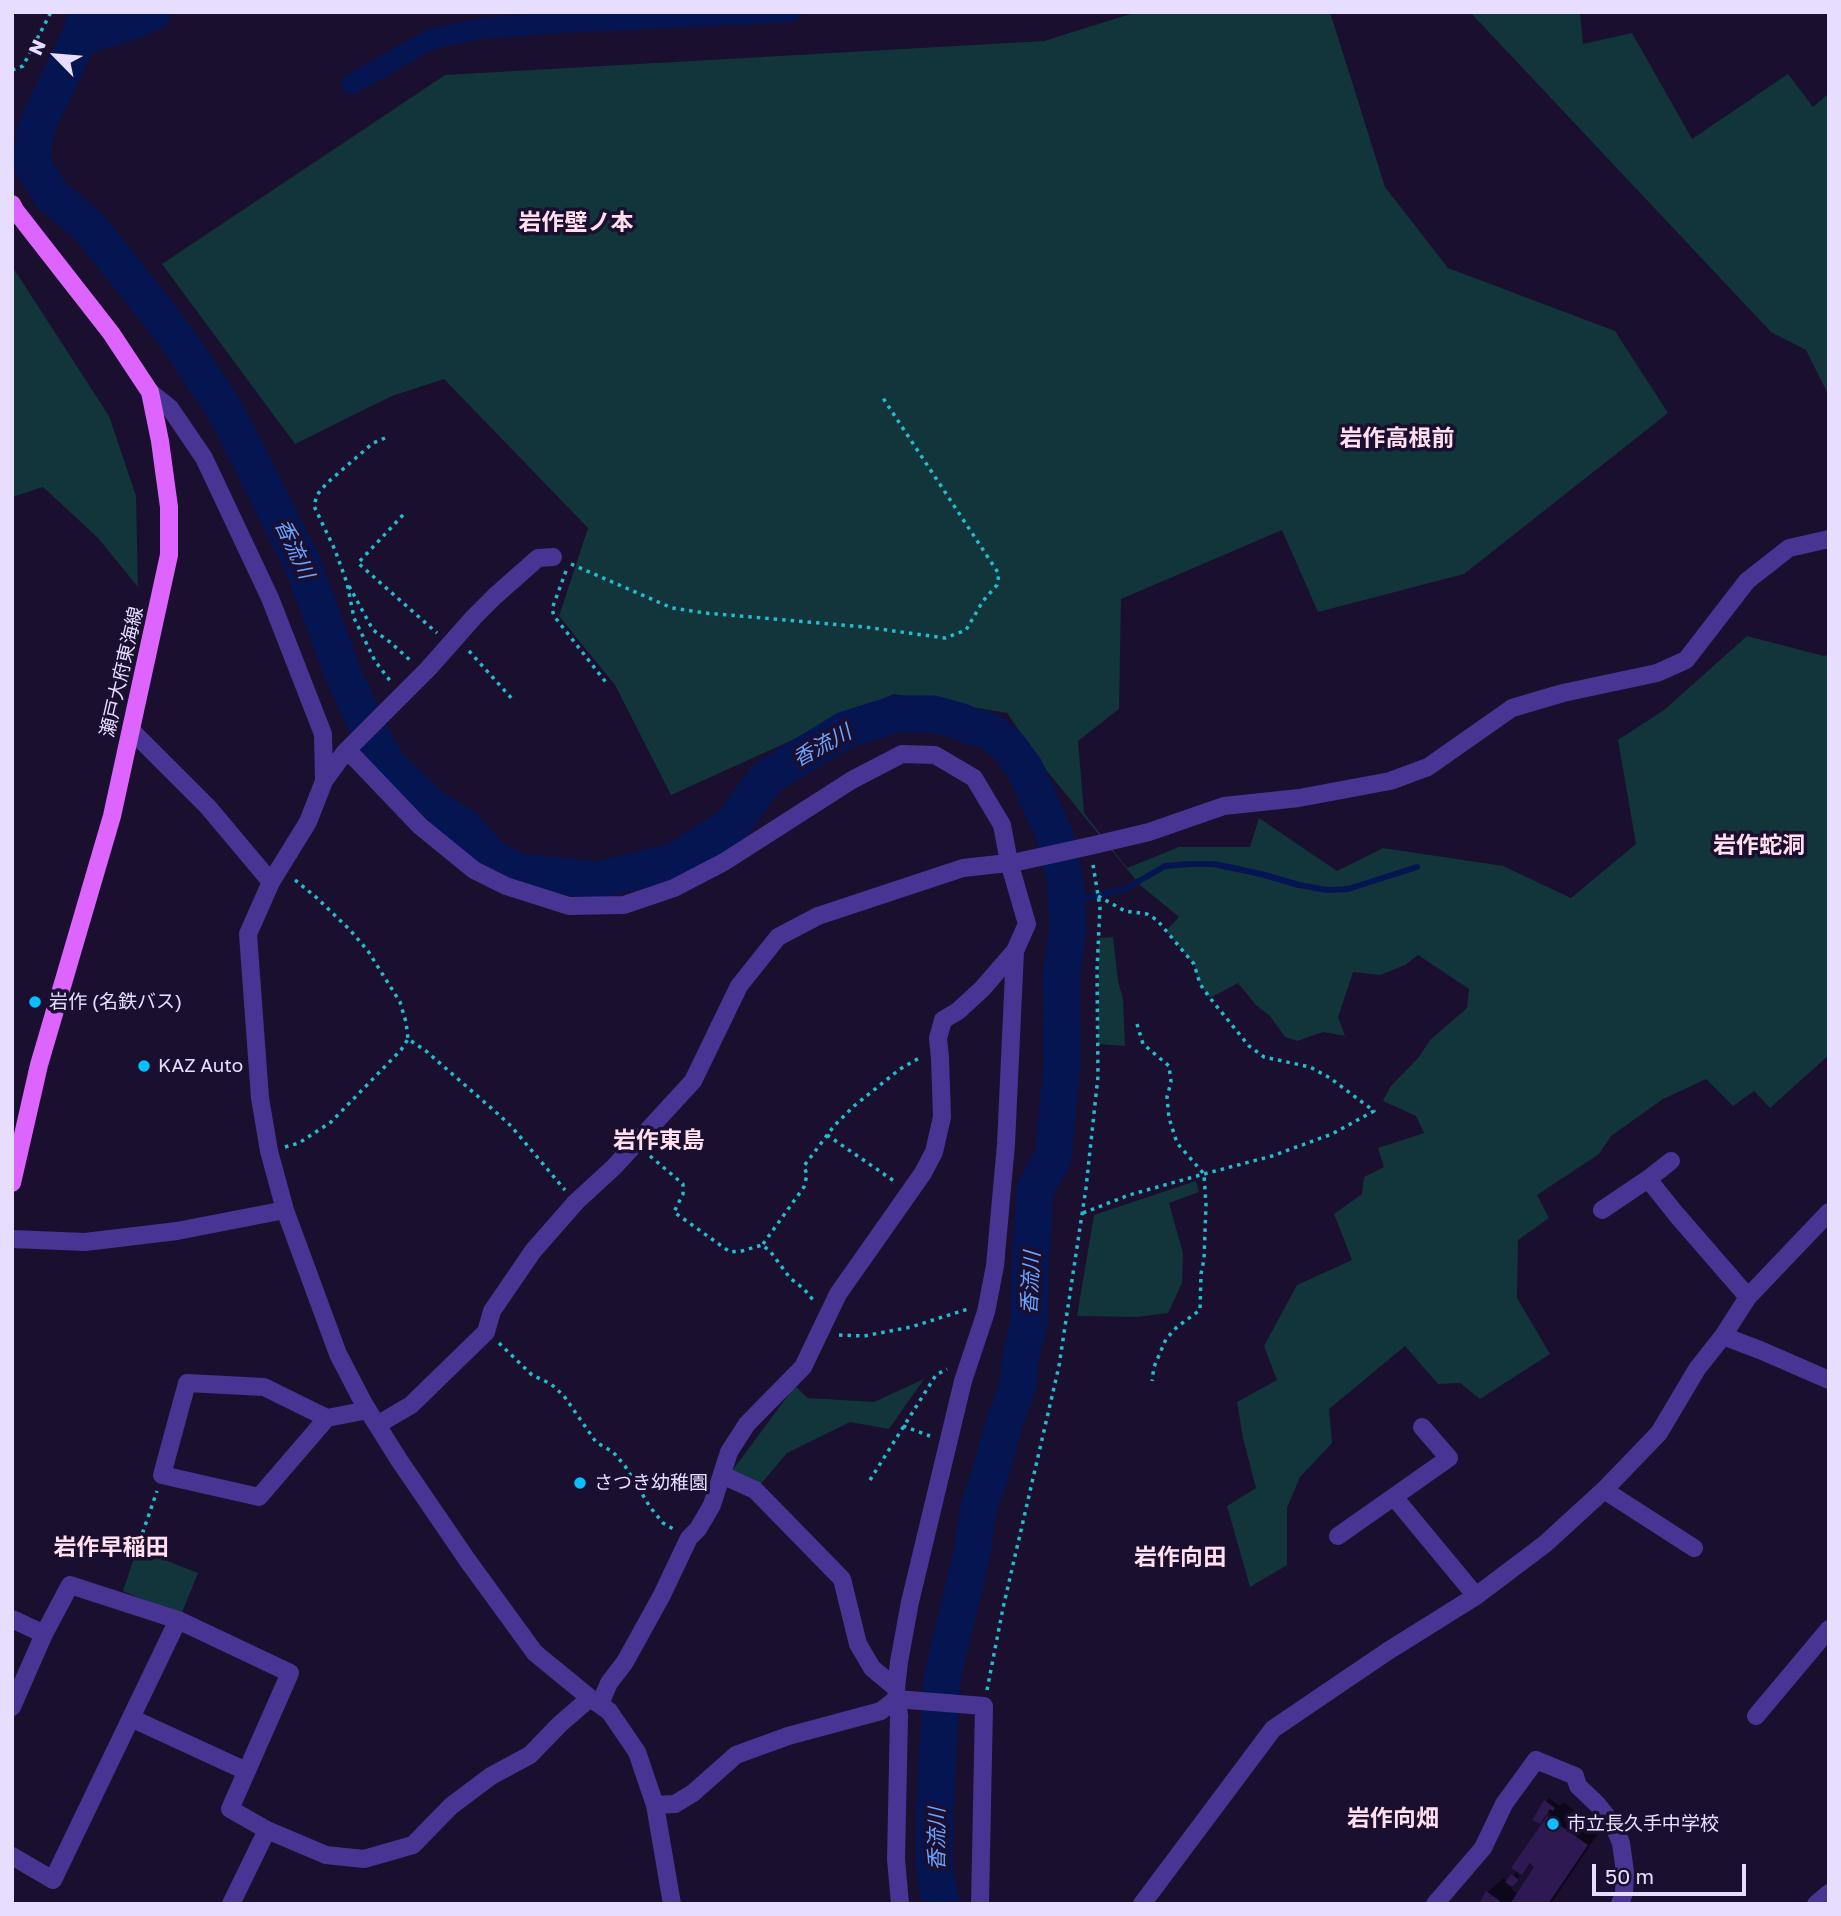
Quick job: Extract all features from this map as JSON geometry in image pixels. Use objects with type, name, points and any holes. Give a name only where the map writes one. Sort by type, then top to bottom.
[{"type":"main road","name":"瀬戸大府東海線","points":[[12,204],[111,333],[150,392],[169,507],[169,555],[112,816],[39,1065],[12,1183]]},
{"type":"street","points":[[150,392],[170,408],[204,458],[270,598],[323,734],[324,780]]},
{"type":"street","points":[[327,1418],[259,1497],[162,1475],[187,1383],[264,1387],[327,1418],[373,1418],[411,1405],[486,1332],[492,1311],[533,1251],[576,1202],[614,1167],[693,1081],[738,986],[778,937],[818,916],[963,868],[1013,862],[1149,832],[1224,806],[1299,798],[1391,781],[1429,766],[1512,708],[1563,693],[1657,673],[1686,660],[1747,581],[1789,548],[1829,539]]},
{"type":"street","points":[[561,560],[538,558],[495,596],[348,750],[324,780],[308,822],[276,875],[248,934],[260,1098],[269,1151],[285,1210],[338,1354],[373,1418],[468,1561],[535,1653],[609,1711],[636,1752],[655,1805],[673,1904]]},
{"type":"street","points":[[131,730],[276,875]]},
{"type":"street","points":[[12,1707],[44,1634],[70,1585],[178,1620],[290,1674],[230,1809],[267,1830],[326,1855],[363,1859],[413,1845],[451,1806],[491,1776],[530,1755],[560,1724],[595,1701],[625,1662],[662,1595],[689,1538],[698,1529],[712,1505],[729,1452],[747,1424],[803,1367],[838,1294],[910,1192],[934,1152],[942,1117],[937,1038],[943,1020],[958,1011],[982,989],[1015,951],[1027,924],[1002,825],[974,778],[935,755],[902,754],[852,780],[724,862],[674,888],[624,905],[569,906],[506,886],[474,870],[419,826],[348,750]]},
{"type":"street","points":[[900,1904],[896,1859],[899,1716],[896,1694],[910,1602],[963,1381],[995,1266],[1006,1144],[1015,951]]},
{"type":"street","points":[[1602,1210],[1671,1161]]},
{"type":"street","points":[[1648,1179],[1748,1297]]},
{"type":"street","points":[[12,1239],[85,1242],[177,1231],[285,1210]]},
{"type":"street","points":[[1142,1904],[1273,1729],[1388,1651],[1476,1597],[1545,1544],[1604,1490],[1659,1433],[1697,1369],[1723,1336],[1748,1297],[1829,1212]]},
{"type":"street","points":[[1723,1336],[1829,1380]]},
{"type":"street","points":[[1338,1536],[1450,1458],[1422,1427]]},
{"type":"street","points":[[722,1475],[755,1489],[842,1578],[858,1644],[872,1668],[896,1694],[984,1706],[980,1904]]},
{"type":"street","points":[[1604,1490],[1694,1548]]},
{"type":"street","points":[[1394,1496],[1476,1597]]},
{"type":"street","points":[[12,1619],[44,1634]]},
{"type":"street","points":[[12,1856],[53,1880],[178,1620]]},
{"type":"street","points":[[1756,1716],[1829,1629]]},
{"type":"street","points":[[655,1805],[675,1804],[736,1755],[788,1736],[881,1711],[896,1694]]},
{"type":"street","points":[[131,1718],[246,1771]]},
{"type":"street","points":[[1435,1904],[1483,1848],[1504,1804],[1536,1760],[1575,1776],[1578,1786],[1613,1824],[1621,1843],[1625,1872],[1624,1893],[1620,1904]]},
{"type":"street","points":[[232,1904],[267,1830]]},
{"type":"street","points":[[1816,1904],[1829,1893]]},
{"type":"path","points":[[12,70],[23,66],[51,12]]},
{"type":"path","points":[[608,685],[554,617],[552,609],[561,560],[672,608],[865,627],[945,638],[966,629],[982,601],[997,585],[999,573],[883,398]]},
{"type":"path","points":[[385,438],[359,454],[317,495],[314,506],[347,583],[354,618],[365,642],[400,696]]},
{"type":"path","points":[[403,515],[358,563],[453,640],[514,702]]},
{"type":"path","points":[[347,583],[373,630],[408,657],[422,675]]},
{"type":"path","points":[[984,1706],[1059,1366],[1083,1213],[1098,1076],[1097,970],[1100,907],[1088,846]]},
{"type":"path","points":[[269,1151],[299,1143],[331,1122],[401,1050],[408,1039],[400,1002],[368,951],[317,898],[276,875]]},
{"type":"path","points":[[1083,1213],[1129,1195],[1272,1156],[1332,1134],[1374,1111],[1330,1078],[1310,1067],[1264,1058],[1249,1046],[1200,984],[1194,964],[1157,920],[1147,914],[1125,911],[1098,896]]},
{"type":"path","points":[[1137,1024],[1143,1044],[1169,1066],[1169,1118],[1177,1143],[1204,1174],[1206,1205],[1200,1310],[1166,1339],[1154,1367],[1152,1381]]},
{"type":"path","points":[[408,1039],[426,1051],[498,1114],[576,1202]]},
{"type":"path","points":[[635,1143],[683,1184],[683,1194],[674,1212],[730,1252],[762,1245],[804,1187],[807,1175],[804,1166],[827,1135],[854,1106],[900,1069],[939,1048]]},
{"type":"path","points":[[827,1135],[910,1192]]},
{"type":"path","points":[[762,1245],[815,1303],[820,1331],[864,1336],[911,1327],[962,1311],[988,1298]]},
{"type":"path","points":[[486,1332],[531,1375],[551,1384],[564,1396],[596,1442],[613,1452],[625,1466],[663,1523],[689,1538]]},
{"type":"path","points":[[870,1480],[936,1375],[971,1357]]},
{"type":"path","points":[[903,1426],[948,1443]]},
{"type":"path","points":[[137,1549],[162,1475]]},
{"type":"green space","points":[[1137,12],[1330,12],[1385,187],[1448,268],[1615,331],[1668,413],[1464,574],[1318,612],[1282,530],[1121,599],[1119,709],[1078,741],[1084,813],[1127,868],[1179,847],[1250,847],[1259,818],[1337,871],[1383,848],[1503,866],[1571,898],[1636,844],[1618,740],[1664,710],[1747,636],[1824,656],[1829,654],[1829,1055],[1770,1108],[1754,1091],[1733,1106],[1706,1079],[1663,1099],[1611,1136],[1599,1154],[1537,1195],[1549,1218],[1518,1240],[1517,1298],[1550,1354],[1480,1399],[1460,1383],[1438,1384],[1405,1346],[1329,1409],[1332,1443],[1300,1477],[1287,1508],[1287,1565],[1250,1587],[1227,1506],[1256,1488],[1237,1402],[1277,1380],[1264,1346],[1297,1285],[1352,1260],[1334,1214],[1362,1194],[1364,1177],[1384,1167],[1378,1148],[1424,1133],[1416,1116],[1383,1101],[1390,1087],[1419,1057],[1430,1040],[1467,1008],[1469,989],[1418,955],[1405,965],[1380,975],[1353,972],[1338,1017],[1345,1036],[1323,1032],[1297,1041],[1285,1037],[1270,1016],[1256,1005],[1238,983],[1210,998],[1200,984],[1194,964],[1166,931],[1179,917],[1140,885],[1047,771],[1007,713],[894,694],[671,795],[615,685],[559,616],[588,528],[444,379],[392,396],[295,444],[162,264],[445,75],[1044,41]]},
{"type":"green space","points":[[1470,12],[1580,12],[1583,44],[1632,33],[1692,139],[1788,74],[1813,107],[1829,93],[1829,396],[1806,350],[1771,332]]},
{"type":"green space","points":[[12,266],[109,416],[136,496],[138,587],[98,538],[43,487],[12,497]]},
{"type":"green space","points":[[1113,937],[1123,999],[1125,1046],[1098,1044],[1099,938]]},
{"type":"green space","points":[[1196,1181],[1199,1192],[1169,1203],[1183,1253],[1182,1283],[1168,1313],[1137,1317],[1077,1316],[1094,1215]]},
{"type":"green space","points":[[924,1379],[889,1429],[850,1422],[787,1453],[760,1485],[732,1471],[795,1386],[808,1398],[874,1402]]},
{"type":"green space","points":[[137,1549],[198,1573],[181,1615],[123,1591]]},
{"type":"building","points":[[1544,1800],[1555,1808],[1553,1811],[1550,1809],[1540,1824],[1532,1820]]},
{"type":"building","points":[[1547,1816],[1588,1845],[1548,1904],[1510,1904],[1534,1867],[1530,1863],[1522,1875],[1511,1868]]},
{"type":"building","points":[[1511,1874],[1519,1880],[1512,1887],[1505,1882]]},
{"type":"building","points":[[1486,1891],[1500,1901],[1498,1904],[1479,1904]]},
{"type":"waterway","name":"香流川","points":[[88,12],[79,38],[36,128],[31,161],[51,195],[88,226],[136,285],[176,337],[225,410],[302,563],[344,676],[378,749],[391,768],[430,806],[463,826],[492,859],[519,872],[598,880],[674,862],[732,825],[767,777],[845,730],[896,714],[934,714],[995,735],[1009,747],[1025,769],[1054,833],[1065,880],[1068,927],[1061,981],[1062,1066],[1053,1157],[1035,1190],[1029,1323],[1021,1354],[1018,1385],[979,1506],[971,1558],[942,1678],[934,1867],[941,1904]]},
{"type":"waterway","points":[[79,38],[153,12]]},
{"type":"waterway","points":[[352,84],[431,39],[484,28],[790,12]]},
{"type":"waterway","points":[[1066,900],[1082,899],[1127,888],[1165,866],[1214,864],[1327,890],[1348,889],[1417,867]]},
{"type":"place","name":"岩作 (名鉄バス)","points":[[35,1002]]},
{"type":"place","name":"KAZ Auto","points":[[144,1066]]},
{"type":"place","name":"さつき幼稚園","points":[[580,1483]]},
{"type":"place","name":"市立長久手中学校","points":[[1553,1824]]},
{"type":"district","name":"岩作壁ノ本","points":[[576,223]]},
{"type":"district","name":"岩作高根前","points":[[1397,439]]},
{"type":"district","name":"岩作蛇洞","points":[[1759,846]]},
{"type":"district","name":"岩作東島","points":[[659,1141]]},
{"type":"district","name":"岩作早稲田","points":[[111,1548]]},
{"type":"district","name":"岩作向田","points":[[1180,1558]]},
{"type":"district","name":"岩作向畑","points":[[1393,1819]]}]
